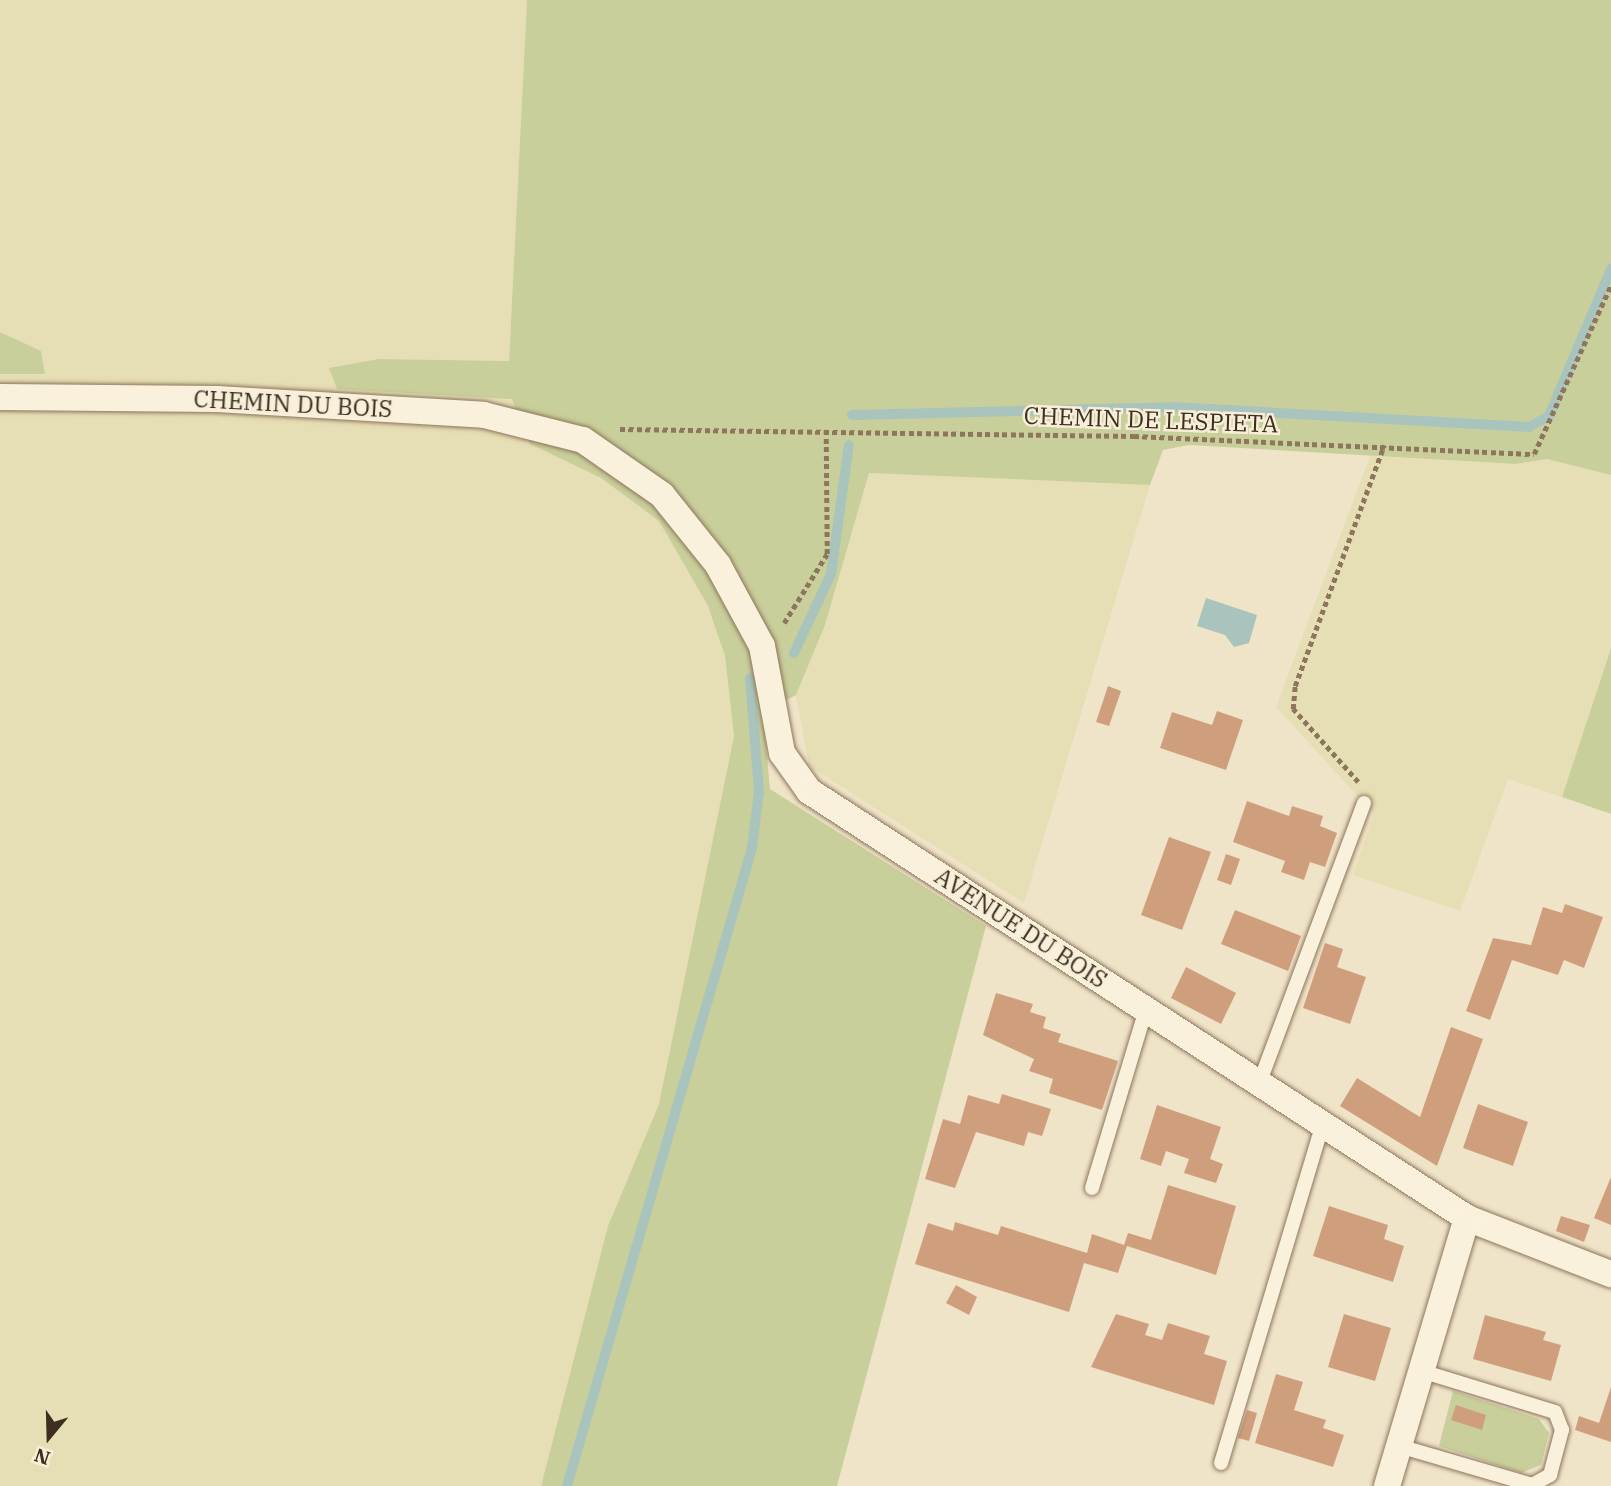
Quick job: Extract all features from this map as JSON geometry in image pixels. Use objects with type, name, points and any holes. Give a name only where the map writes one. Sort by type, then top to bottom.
[{"type":"street","name":"CHEMIN DU BOIS","points":[[0,397],[217,399],[484,415],[583,440]]},
{"type":"street","name":"AVENUE DU BOIS","points":[[583,440],[662,495],[718,565],[762,646],[782,753],[809,791],[1467,1218],[1611,1274]]},
{"type":"street","points":[[1387,1486],[1467,1218]]},
{"type":"lane","points":[[1259,1083],[1364,803]]},
{"type":"lane","points":[[1092,1188],[1146,1009]]},
{"type":"lane","points":[[1221,1463],[1323,1124]]},
{"type":"lane","points":[[1399,1446],[1532,1485],[1550,1475],[1562,1430],[1555,1412],[1421,1371]]},
{"type":"path","name":"CHEMIN DE LESPIETA","points":[[583,440],[636,425],[1384,445],[1534,454],[1611,285]]},
{"type":"path","points":[[762,646],[790,617],[827,554],[826,430]]},
{"type":"path","points":[[1364,803],[1364,788],[1293,709],[1295,686],[1384,445]]},
{"type":"shaded area","points":[[0,0],[527,0],[509,361],[379,359],[338,389],[512,398],[530,444],[601,478],[659,521],[708,606],[725,656],[734,736],[659,1104],[608,1226],[541,1486],[0,1486],[0,374],[45,374],[41,351],[0,332]]},
{"type":"shaded area","points":[[1370,456],[1515,464],[1547,459],[1611,475],[1611,648],[1562,797],[1508,779],[1460,911],[1353,875],[1374,814],[1276,707]]},
{"type":"shaded area","points":[[869,473],[1150,485],[1024,903],[809,766],[796,695],[825,625]]},
{"type":"green space","points":[[527,0],[1611,0],[1611,475],[1547,459],[1515,464],[1189,445],[1163,450],[1150,485],[869,473],[825,625],[796,695],[763,712],[770,789],[986,926],[837,1486],[541,1486],[608,1226],[659,1104],[734,736],[725,656],[708,606],[659,521],[601,478],[530,444],[512,399],[337,389],[329,368],[379,359],[509,361]]},
{"type":"green space","points":[[0,332],[41,351],[45,374],[0,374]]},
{"type":"green space","points":[[1611,648],[1611,814],[1562,797]]},
{"type":"green space","points":[[1453,1391],[1539,1419],[1549,1433],[1541,1465],[1521,1473],[1439,1446]]},
{"type":"water","points":[[1206,598],[1257,615],[1249,643],[1234,647],[1225,635],[1197,626]]},
{"type":"building","points":[[1108,686],[1121,691],[1109,726],[1096,722]]},
{"type":"building","points":[[1217,711],[1243,720],[1226,770],[1160,748],[1172,712],[1212,725]]},
{"type":"building","points":[[1247,801],[1289,816],[1292,806],[1323,816],[1320,826],[1337,833],[1325,867],[1310,862],[1304,880],[1281,872],[1285,861],[1233,842]]},
{"type":"building","points":[[1169,837],[1211,852],[1182,930],[1141,915]]},
{"type":"building","points":[[1226,854],[1240,859],[1231,885],[1217,880]]},
{"type":"building","points":[[1565,904],[1603,917],[1584,968],[1564,960],[1558,975],[1512,960],[1490,1020],[1466,1011],[1493,938],[1531,945],[1543,907],[1562,913]]},
{"type":"building","points":[[1235,910],[1301,936],[1288,971],[1221,944]]},
{"type":"building","points":[[1325,943],[1343,949],[1337,967],[1366,977],[1350,1024],[1303,1008]]},
{"type":"building","points":[[1186,967],[1236,993],[1221,1024],[1171,998]]},
{"type":"building","points":[[996,993],[1033,1004],[1030,1012],[1046,1017],[1043,1028],[1061,1034],[1058,1042],[1118,1061],[1102,1110],[1049,1093],[1053,1079],[1029,1071],[1034,1059],[983,1035]]},
{"type":"building","points":[[1451,1027],[1483,1039],[1437,1166],[1340,1106],[1357,1078],[1420,1117]]},
{"type":"building","points":[[1002,1094],[1051,1109],[1042,1136],[1028,1132],[1024,1146],[976,1132],[955,1188],[925,1179],[943,1119],[960,1124],[968,1095],[999,1104]]},
{"type":"building","points":[[1478,1104],[1528,1122],[1513,1166],[1463,1148]]},
{"type":"building","points":[[1157,1105],[1221,1127],[1210,1159],[1223,1164],[1216,1183],[1184,1173],[1189,1159],[1166,1151],[1161,1166],[1140,1159]]},
{"type":"building","points":[[1611,1177],[1611,1225],[1594,1218]]},
{"type":"building","points":[[1168,1185],[1236,1206],[1216,1275],[1127,1246],[1118,1273],[1084,1263],[1069,1312],[915,1264],[928,1223],[953,1231],[955,1222],[998,1235],[1001,1226],[1087,1253],[1092,1234],[1124,1245],[1128,1233],[1151,1240]]},
{"type":"building","points":[[1329,1206],[1388,1225],[1384,1239],[1404,1246],[1393,1282],[1313,1256]]},
{"type":"building","points":[[1561,1216],[1590,1225],[1584,1242],[1556,1231]]},
{"type":"building","points":[[956,1285],[977,1297],[969,1315],[946,1303]]},
{"type":"building","points":[[1116,1314],[1149,1324],[1145,1335],[1162,1340],[1168,1323],[1210,1336],[1204,1354],[1227,1361],[1214,1405],[1091,1367]]},
{"type":"building","points":[[1344,1314],[1391,1328],[1375,1381],[1328,1367]]},
{"type":"building","points":[[1485,1315],[1546,1332],[1543,1340],[1561,1345],[1551,1381],[1473,1359]]},
{"type":"building","points":[[1276,1374],[1303,1382],[1294,1410],[1326,1420],[1323,1428],[1344,1435],[1333,1467],[1255,1443]]},
{"type":"building","points":[[1611,1387],[1611,1442],[1575,1430],[1579,1416],[1599,1423]]},
{"type":"building","points":[[1456,1405],[1486,1415],[1482,1430],[1451,1420]]},
{"type":"building","points":[[1247,1410],[1257,1413],[1249,1441],[1238,1438]]},
{"type":"waterway","points":[[852,415],[1172,407],[1529,427],[1549,416],[1611,269]]},
{"type":"waterway","points":[[794,653],[831,574],[849,445]]},
{"type":"waterway","points":[[567,1486],[752,848],[759,791],[750,678]]}]
